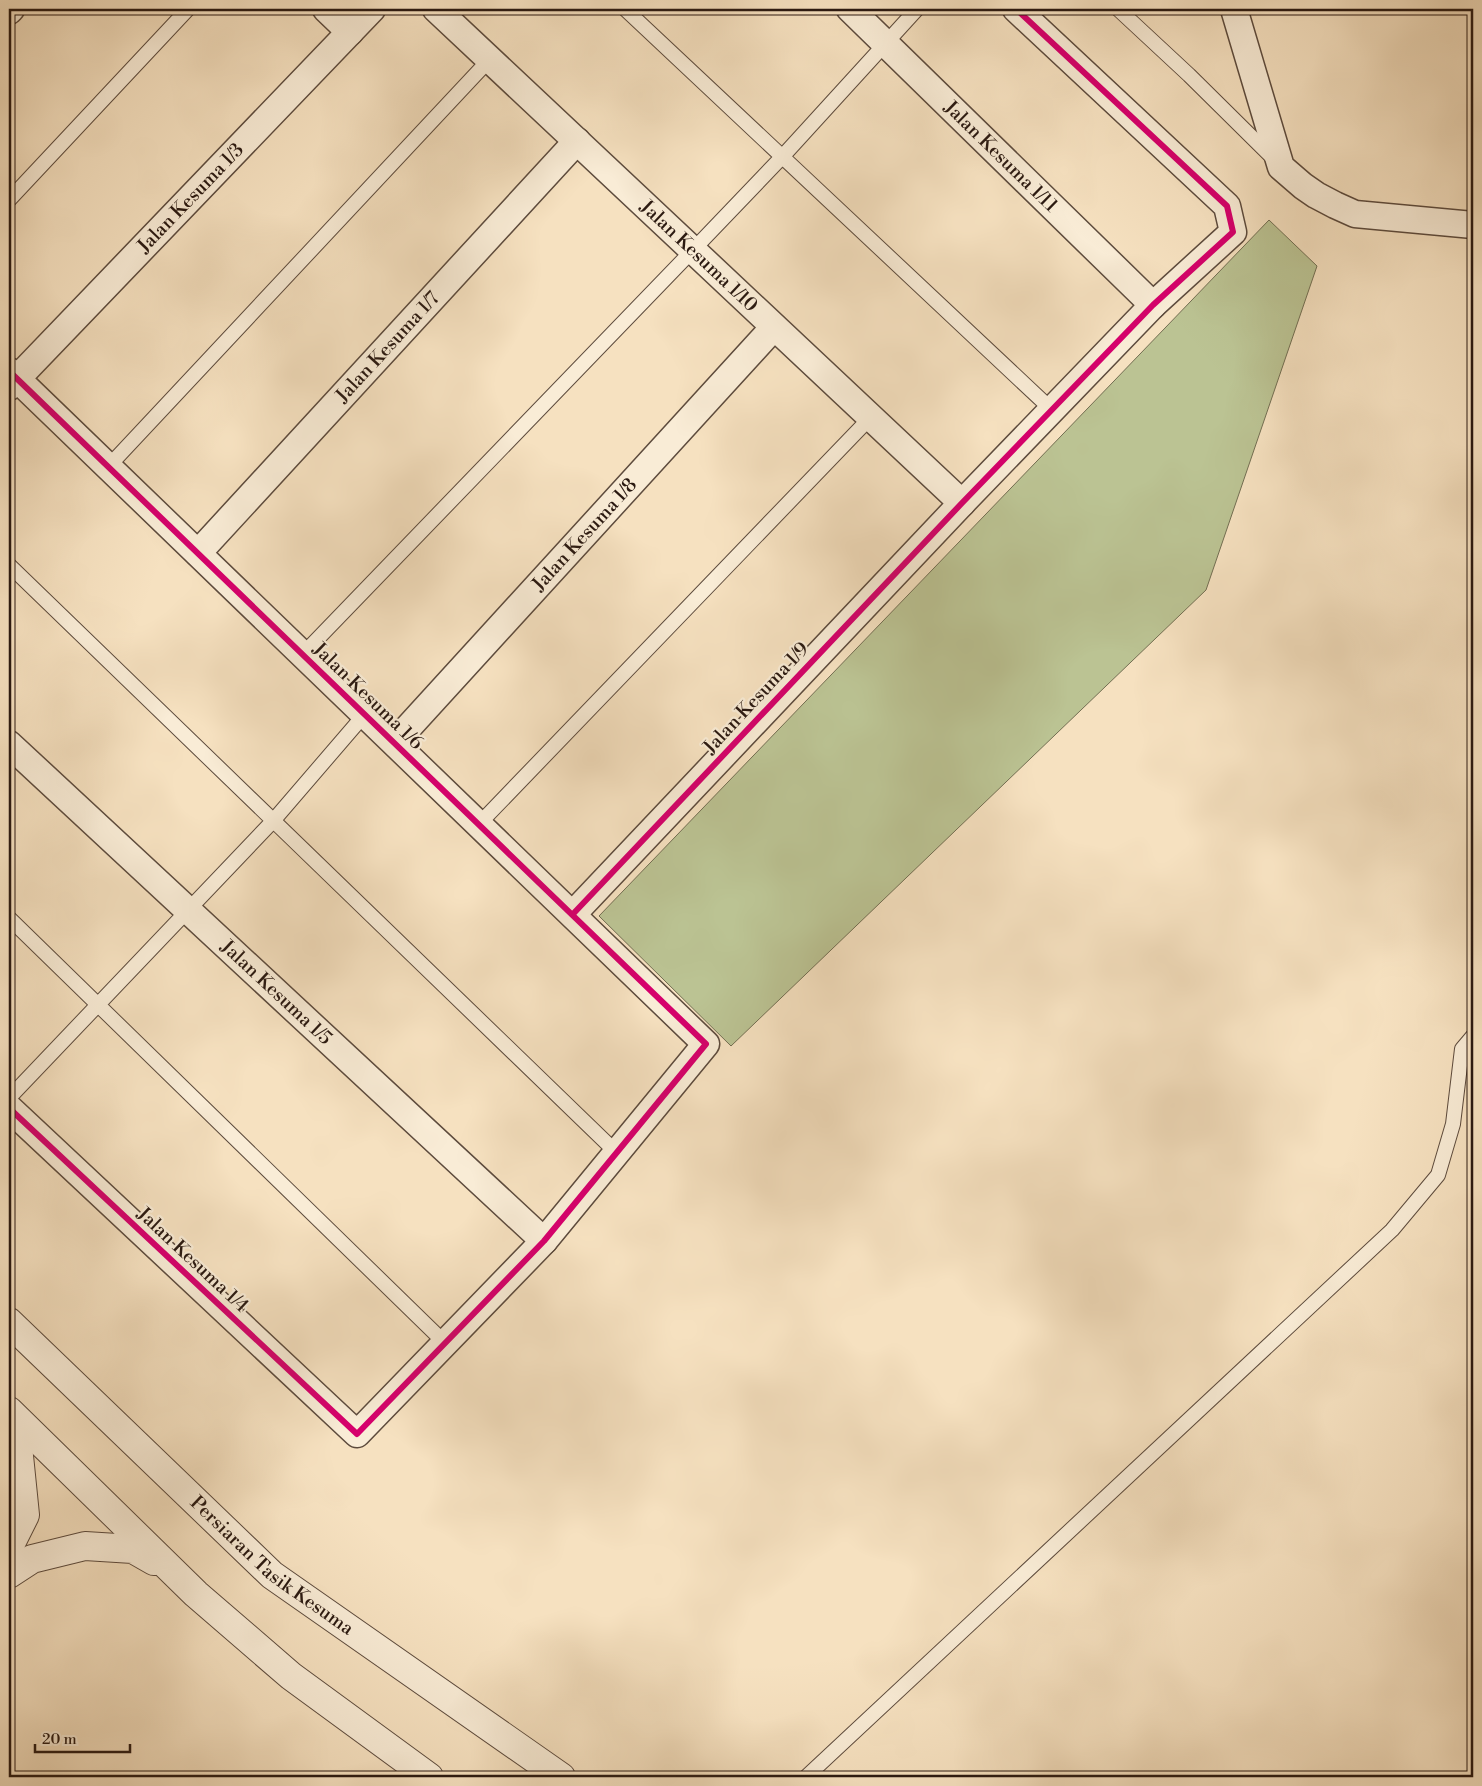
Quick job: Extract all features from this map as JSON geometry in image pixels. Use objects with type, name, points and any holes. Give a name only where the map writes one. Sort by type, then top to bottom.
[{"type":"street","points":[[326,9],[350,32]]},
{"type":"street","name":"Jalan Kesuma 1/3","points":[[11,379],[372,9]]},
{"type":"street","name":"Jalan Kesuma 1/10","points":[[436,9],[962,503]]},
{"type":"street","name":"Jalan Kesuma 1/11","points":[[850,9],[1153,305]]},
{"type":"street","name":"Jalan Kesuma 1/9","points":[[573,914],[962,503],[1153,305],[1233,232],[1227,206],[1016,9]]},
{"type":"street","points":[[1234,9],[1281,167],[1316,195],[1355,214],[1473,225]]},
{"type":"street","name":"Jalan Kesuma 1/7","points":[[198,553],[577,141]]},
{"type":"street","name":"Jalan Kesuma 1/8","points":[[395,742],[774,327]]},
{"type":"street","name":"Jalan Kesuma 1/6","points":[[11,379],[108,467],[198,553],[706,1044],[616,1153]]},
{"type":"street","name":"Jalan Kesuma 1/5","points":[[9,744],[544,1241]]},
{"type":"street","name":"Jalan Kesuma 1/4","points":[[9,1108],[357,1434],[445,1343]]},
{"type":"street","points":[[445,1343],[544,1241],[616,1153]]},
{"type":"street","name":"Persiaran Tasik Kesuma","points":[[9,1322],[272,1575],[561,1777]]},
{"type":"street","points":[[9,1411],[168,1569],[291,1676],[430,1777]]},
{"type":"street","points":[[9,1428],[18,1446],[25,1515],[9,1547]]},
{"type":"street","points":[[9,1574],[32,1559],[85,1546],[133,1549],[168,1569]]},
{"type":"lane","points":[[9,200],[188,9]]},
{"type":"lane","points":[[625,9],[1052,410]]},
{"type":"lane","points":[[302,654],[782,157],[917,9]]},
{"type":"lane","points":[[1118,9],[1189,75],[1281,167]]},
{"type":"lane","points":[[108,467],[490,59]]},
{"type":"lane","points":[[479,824],[870,418]]},
{"type":"lane","points":[[9,565],[616,1153]]},
{"type":"lane","points":[[9,1098],[273,821],[365,714]]},
{"type":"lane","points":[[9,918],[445,1343]]},
{"type":"lane","points":[[806,1777],[1392,1230],[1438,1175],[1453,1124],[1462,1049],[1473,1036]]},
{"type":"green space","points":[[1269,220],[1317,266],[1206,590],[731,1046],[599,916]]},
{"type":"cycle path","points":[[573,914],[962,503],[1153,305],[1233,232],[1227,206],[1016,9]]},
{"type":"cycle path","points":[[9,371],[706,1044],[544,1241],[357,1434],[9,1108]]}]
